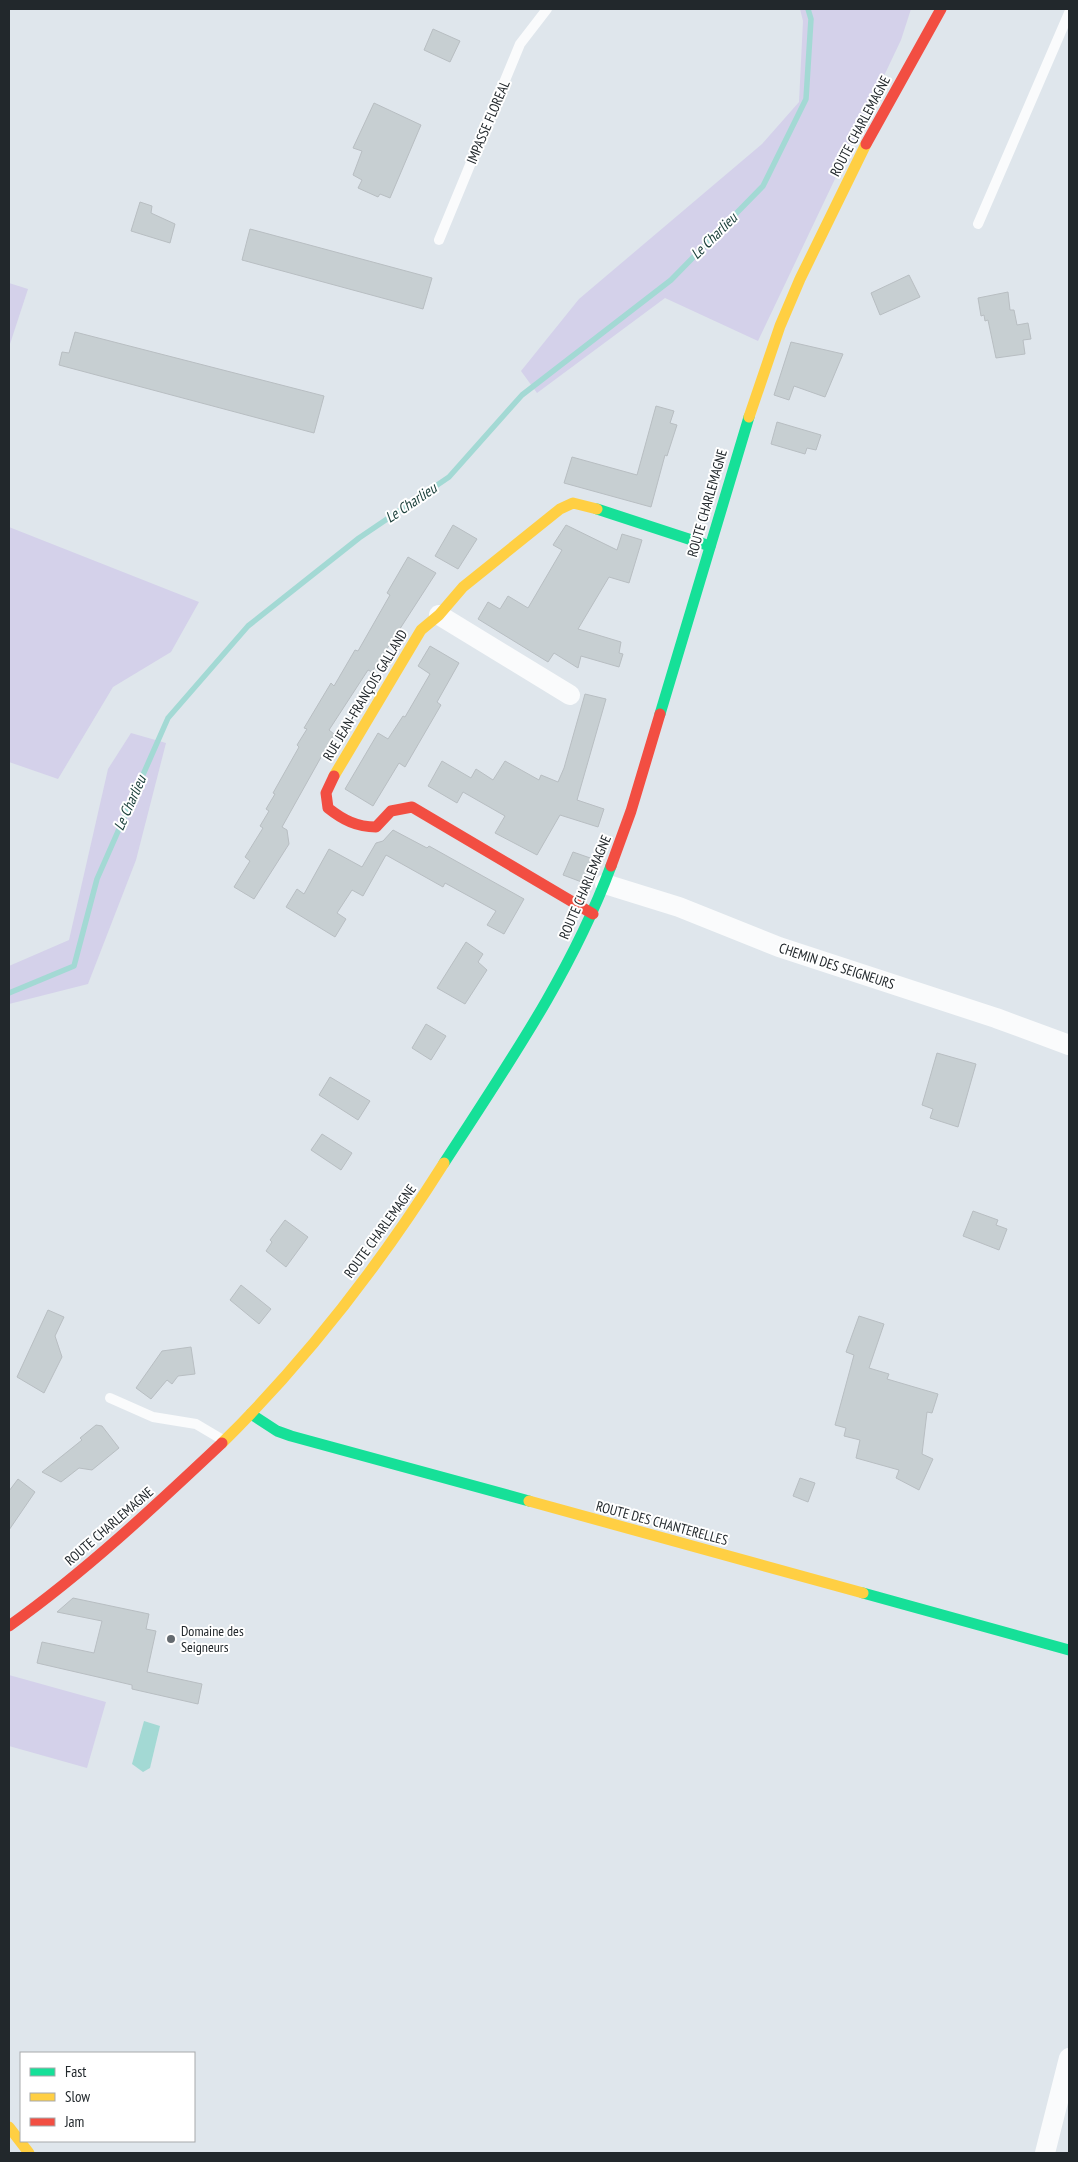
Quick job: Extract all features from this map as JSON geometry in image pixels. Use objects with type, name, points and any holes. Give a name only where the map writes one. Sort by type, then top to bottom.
[{"type":"main road","name":"ROUTE CHARLEMAGNE","points":[[9,1626],[36,1608],[89,1565],[224,1441],[251,1414],[312,1345],[418,1205],[529,1031],[568,964],[593,914],[631,811],[742,438],[780,326],[800,279],[866,145],[941,9]]},
{"type":"main road","name":"RUE JEAN-FRANÇOIS GALLAND","points":[[593,914],[412,807],[398,806],[386,814],[376,827],[361,828],[338,817],[328,808],[326,794],[334,775],[421,630],[439,615],[463,587],[560,509],[573,502],[710,546]]},
{"type":"main road","name":"ROUTE DES CHANTERELLES","points":[[251,1414],[277,1431],[291,1436],[1069,1650]]},
{"type":"main road","points":[[9,2127],[20,2141]]},
{"type":"main road","points":[[21,2142],[29,2153]]},
{"type":"street","points":[[439,615],[570,695]]},
{"type":"street","name":"CHEMIN DES SEIGNEURS","points":[[605,884],[679,908],[779,948],[996,1018],[1069,1045]]},
{"type":"street","points":[[1045,2153],[1069,2058]]},
{"type":"lane","name":"IMPASSE FLOREAL","points":[[439,240],[520,44],[547,9]]},
{"type":"lane","points":[[978,224],[1069,13]]},
{"type":"lane","points":[[110,1398],[153,1417],[196,1424],[224,1441]]},
{"type":"shaded area","points":[[800,9],[911,9],[901,40],[758,341],[665,298],[537,393],[521,371],[579,299],[762,144],[799,102],[803,21]]},
{"type":"shaded area","points":[[9,283],[28,289],[9,347]]},
{"type":"shaded area","points":[[9,527],[199,602],[171,652],[113,687],[58,779],[9,762]]},
{"type":"shaded area","points":[[131,733],[166,743],[136,860],[88,984],[9,1004],[9,966],[69,940],[108,769]]},
{"type":"shaded area","points":[[9,1675],[106,1702],[87,1768],[9,1746]]},
{"type":"shaded area","points":[[144,1721],[160,1726],[150,1768],[143,1772],[132,1764]]},
{"type":"building","points":[[433,29],[460,41],[450,62],[424,50]]},
{"type":"building","points":[[374,103],[421,125],[390,198],[380,194],[378,197],[358,188],[362,180],[353,175],[362,151],[353,148]]},
{"type":"building","points":[[140,202],[152,206],[151,213],[175,224],[170,243],[131,231]]},
{"type":"building","points":[[250,229],[432,278],[423,309],[242,260]]},
{"type":"building","points":[[909,275],[920,297],[880,315],[871,293]]},
{"type":"building","points":[[1008,292],[1010,310],[1014,310],[1017,325],[1028,323],[1031,339],[1023,340],[1025,354],[996,358],[988,320],[985,321],[984,315],[981,316],[978,298]]},
{"type":"building","points":[[75,332],[324,396],[314,433],[59,365],[62,352],[69,353]]},
{"type":"building","points":[[791,342],[843,354],[825,397],[794,386],[789,400],[774,395]]},
{"type":"building","points":[[656,406],[674,411],[670,423],[677,425],[667,456],[665,455],[651,507],[564,483],[572,457],[637,475]]},
{"type":"building","points":[[777,422],[821,435],[816,450],[807,448],[805,454],[771,444]]},
{"type":"building","points":[[453,525],[477,539],[458,569],[435,556]]},
{"type":"building","points":[[566,525],[617,550],[622,534],[642,540],[629,583],[609,577],[578,629],[621,642],[619,653],[623,654],[619,667],[581,656],[578,668],[554,653],[548,662],[478,619],[488,602],[500,609],[508,596],[528,608],[562,550],[553,545]]},
{"type":"building","points":[[408,557],[436,573],[372,672],[368,670],[329,730],[334,734],[282,827],[287,830],[289,844],[254,899],[234,887],[250,861],[245,857],[263,828],[260,826],[269,811],[266,809],[275,794],[273,793],[299,747],[297,745],[307,729],[304,728],[331,683],[334,686],[355,650],[358,651],[390,595],[387,593]]},
{"type":"building","points":[[430,646],[459,663],[437,702],[441,705],[405,767],[399,763],[373,806],[345,789],[378,733],[388,739],[403,716],[405,717],[430,674],[418,666]]},
{"type":"building","points":[[585,694],[606,699],[577,800],[604,809],[598,827],[560,815],[537,855],[495,833],[505,816],[463,792],[457,803],[428,786],[442,761],[471,778],[476,769],[493,780],[505,761],[539,780],[541,775],[558,782],[564,768]]},
{"type":"building","points":[[393,830],[427,848],[429,846],[524,899],[504,934],[487,925],[496,911],[445,883],[443,887],[386,855],[363,896],[352,890],[337,913],[346,919],[335,937],[286,907],[297,889],[304,894],[329,849],[362,867],[376,843],[383,841]]},
{"type":"building","points":[[573,852],[596,860],[587,884],[563,875]]},
{"type":"building","points":[[466,942],[483,954],[478,962],[487,970],[465,1004],[437,988]]},
{"type":"building","points":[[426,1024],[446,1036],[431,1060],[412,1048]]},
{"type":"building","points":[[937,1053],[976,1064],[958,1127],[930,1118],[933,1109],[922,1105]]},
{"type":"building","points":[[330,1077],[370,1101],[358,1120],[319,1095]]},
{"type":"building","points":[[322,1134],[352,1153],[341,1170],[311,1150]]},
{"type":"building","points":[[973,1211],[998,1220],[996,1225],[1007,1229],[999,1250],[963,1236]]},
{"type":"building","points":[[285,1220],[308,1237],[286,1267],[266,1251],[272,1242],[270,1240]]},
{"type":"building","points":[[241,1285],[271,1309],[259,1324],[230,1300]]},
{"type":"building","points":[[48,1310],[64,1317],[55,1336],[62,1357],[44,1393],[17,1377]]},
{"type":"building","points":[[859,1316],[884,1324],[869,1368],[889,1374],[887,1379],[938,1394],[932,1413],[927,1412],[922,1454],[933,1459],[919,1490],[896,1478],[899,1470],[856,1458],[860,1440],[844,1436],[846,1428],[835,1425],[854,1355],[846,1352]]},
{"type":"building","points":[[191,1347],[195,1374],[178,1376],[172,1384],[167,1380],[151,1399],[136,1388],[162,1351]]},
{"type":"building","points":[[96,1425],[102,1426],[119,1448],[92,1470],[79,1468],[61,1482],[42,1472],[82,1440],[80,1438]]},
{"type":"building","points":[[800,1478],[815,1483],[808,1502],[793,1496]]},
{"type":"building","points":[[18,1479],[35,1492],[9,1530],[9,1491]]},
{"type":"building","points":[[73,1598],[149,1614],[146,1629],[156,1631],[147,1672],[202,1684],[198,1704],[132,1689],[132,1685],[37,1663],[42,1642],[94,1653],[102,1621],[57,1612]]},
{"type":"waterway","name":"Le Charlieu","points":[[9,993],[74,966],[97,879],[168,718],[248,626],[359,538],[449,477],[522,395],[671,280],[763,186],[806,99],[811,19],[808,9]]},
{"type":"traffic: fast","points":[[660,714],[749,417]]},
{"type":"traffic: fast","points":[[597,509],[710,546]]},
{"type":"traffic: fast","points":[[444,1163],[514,1055],[557,982],[595,906],[611,866]]},
{"type":"traffic: fast","points":[[251,1414],[277,1431],[291,1436],[529,1501]]},
{"type":"traffic: fast","points":[[863,1593],[1069,1650]]},
{"type":"traffic: slow","points":[[749,417],[780,326],[800,279],[866,144]]},
{"type":"traffic: slow","points":[[334,776],[421,630],[439,615],[463,587],[560,509],[573,503],[597,509]]},
{"type":"traffic: slow","points":[[222,1443],[283,1378],[341,1309],[395,1237],[444,1163]]},
{"type":"traffic: slow","points":[[529,1501],[863,1593]]},
{"type":"traffic: slow","points":[[9,2127],[20,2141]]},
{"type":"traffic: slow","points":[[21,2142],[29,2153]]},
{"type":"traffic: jam","points":[[866,144],[941,9]]},
{"type":"traffic: jam","points":[[611,866],[631,811],[660,714]]},
{"type":"traffic: jam","points":[[334,776],[326,793],[328,808],[339,816],[356,824],[376,827],[391,811],[412,807],[593,914]]},
{"type":"traffic: jam","points":[[9,1626],[92,1561],[145,1515],[222,1443]]},
{"type":"place","name":"Domaine des Seigneurs","points":[[171,1639]]}]
